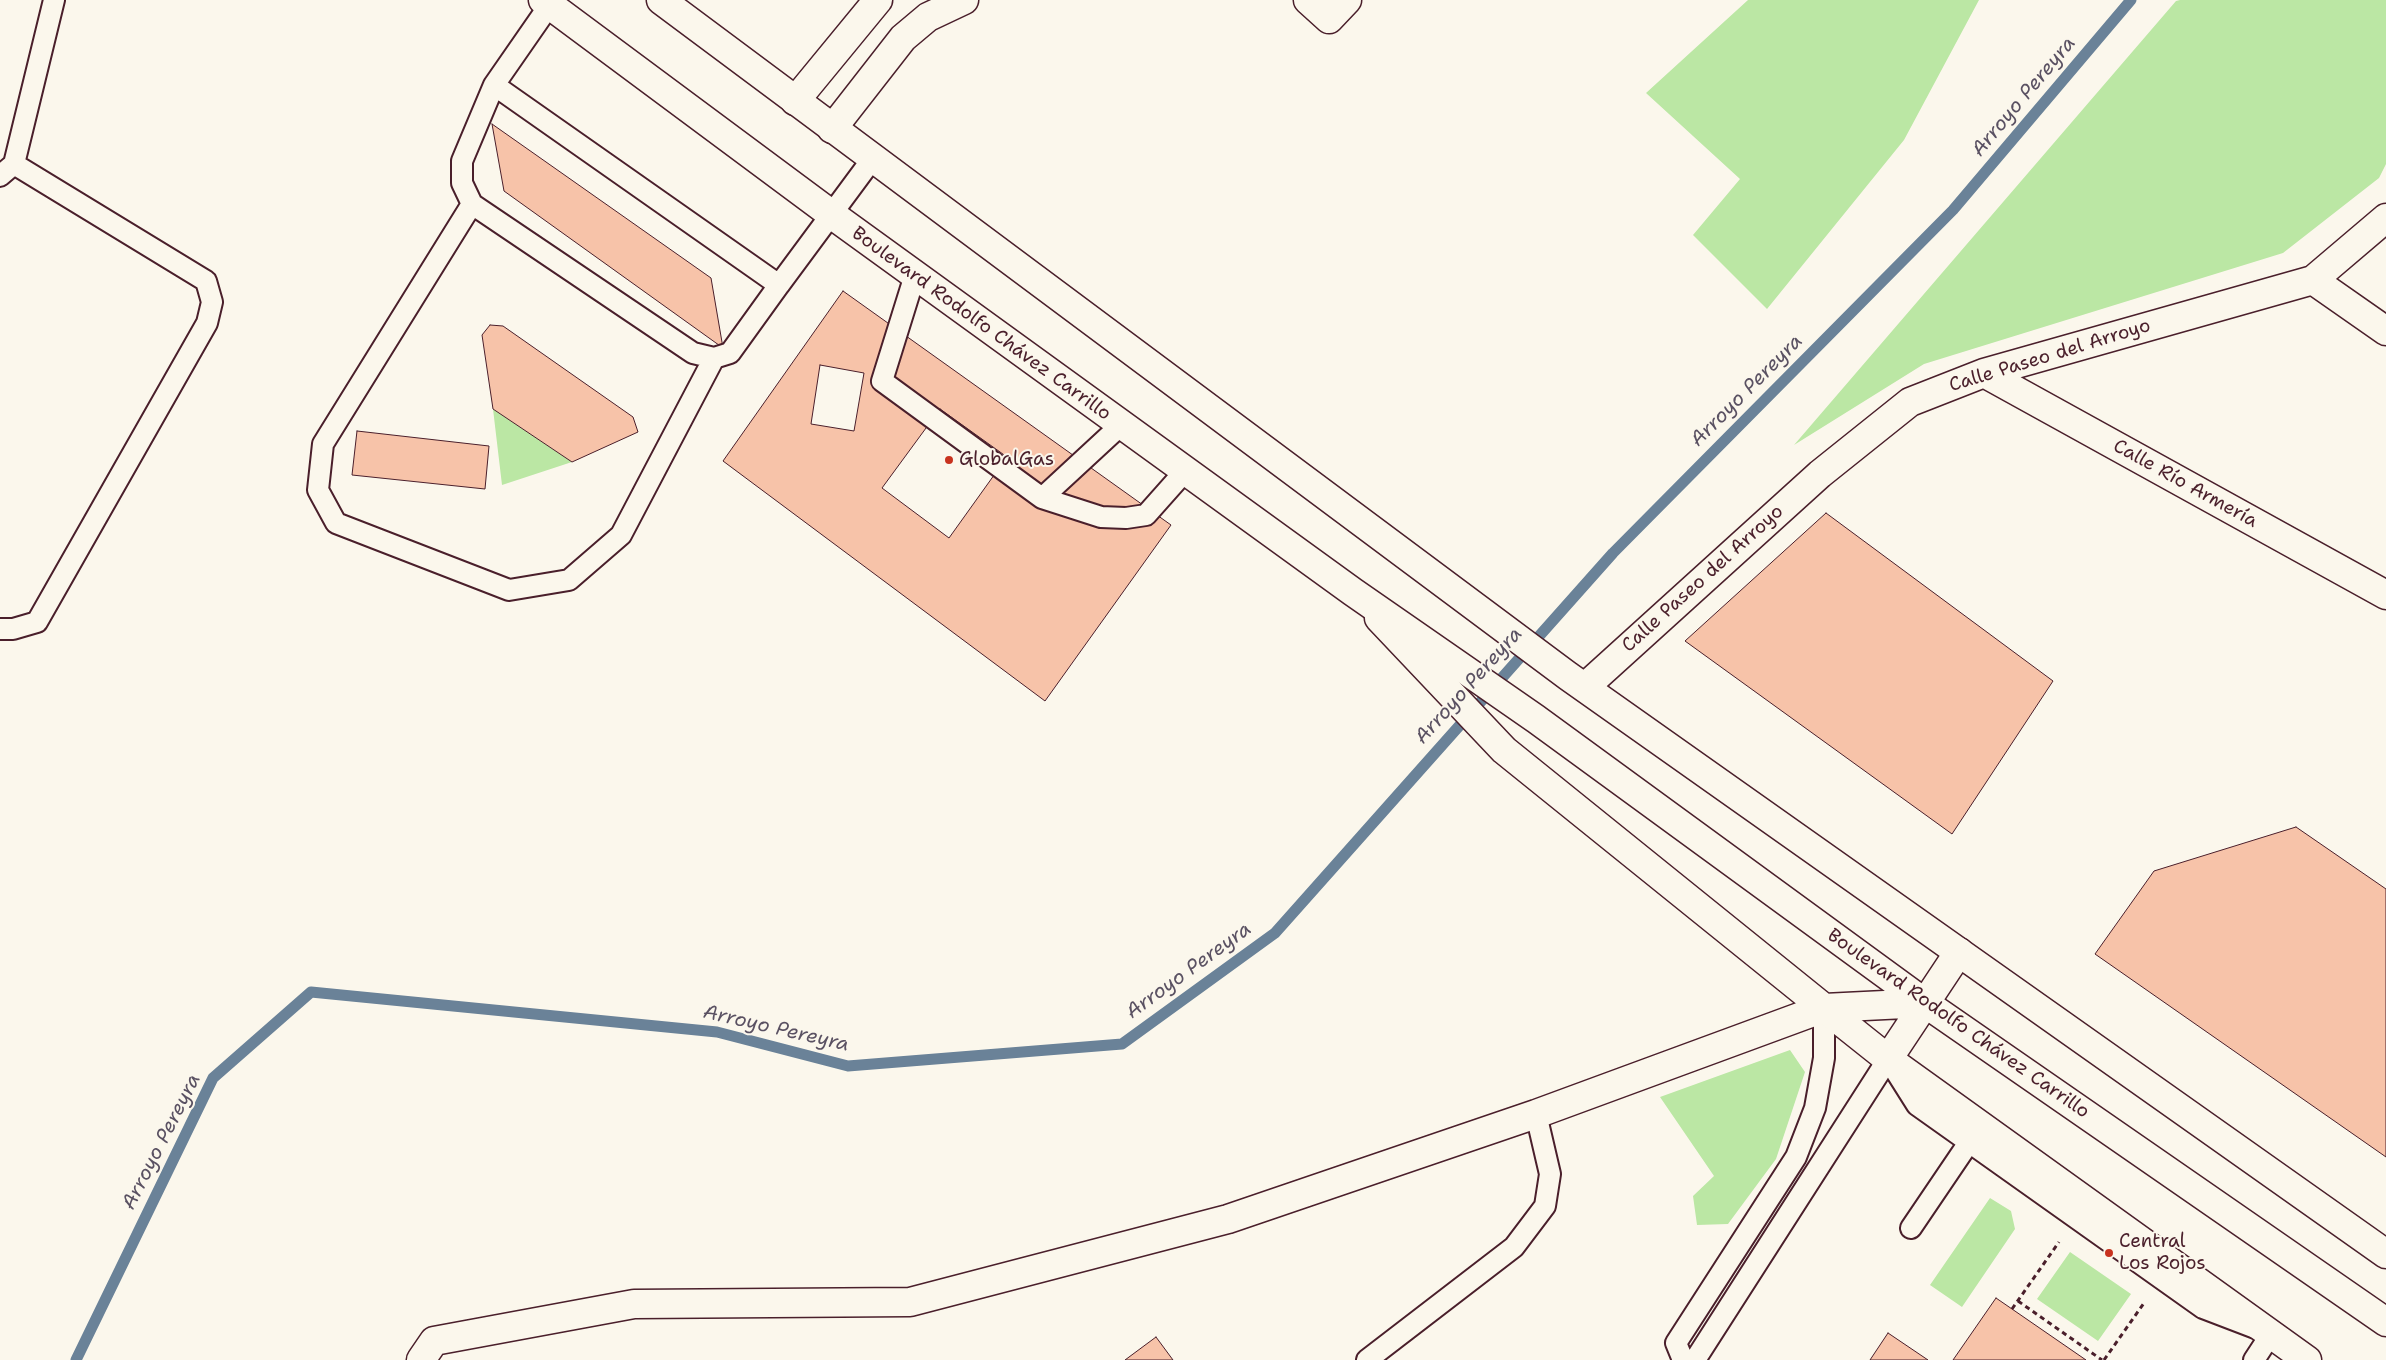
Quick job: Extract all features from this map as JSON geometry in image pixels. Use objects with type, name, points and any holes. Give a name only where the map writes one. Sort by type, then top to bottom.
[{"type":"street","points":[[661,0],[1576,681],[2386,1254]]},
{"type":"street","points":[[795,101],[878,0]]},
{"type":"street","points":[[832,129],[902,38],[928,17],[964,0]]},
{"type":"street","points":[[1308,0],[1329,19],[1347,0]]},
{"type":"street","name":"Boulevard Rodolfo Chávez Carrillo","points":[[548,2],[831,214],[1353,592],[1418,647],[1536,719],[1924,1003],[2386,1322]]},
{"type":"street","name":"Calle Paseo del Arroyo","points":[[1576,681],[1820,474],[1910,402],[1984,373],[2313,280],[2386,218]]},
{"type":"street","points":[[2313,280],[2386,331]]},
{"type":"street","name":"Calle Río Armería","points":[[1984,373],[2386,595]]},
{"type":"street","points":[[1418,647],[1504,750],[1888,1059],[1975,1134],[2307,1360]]},
{"type":"street","points":[[1888,1059],[1959,952]]},
{"type":"street","points":[[421,1360],[434,1341],[634,1304],[910,1302],[1228,1219],[1536,1114],[1824,1008],[1924,1003]]},
{"type":"lane","points":[[0,629],[13,629],[38,622],[207,323],[212,302],[206,282],[7,170],[54,0]]},
{"type":"lane","points":[[548,2],[494,85],[462,161],[462,183],[472,204],[693,353],[714,358],[730,353],[873,158]]},
{"type":"lane","points":[[494,85],[779,285]]},
{"type":"lane","points":[[472,204],[323,444],[318,490],[336,523],[509,590],[569,580],[621,535],[714,358]]},
{"type":"lane","points":[[915,275],[882,381],[1042,498],[1101,517],[1126,518],[1146,515],[1186,470]]},
{"type":"lane","points":[[1042,498],[1121,425]]},
{"type":"lane","points":[[1683,1360],[1676,1343],[1796,1158],[1814,1108],[1824,1058],[1824,1008]]},
{"type":"lane","points":[[1695,1360],[1888,1059]]},
{"type":"lane","points":[[1367,1360],[1514,1247],[1545,1206],[1550,1174],[1536,1114]]},
{"type":"lane","points":[[1911,1228],[1975,1134]]},
{"type":"lane","points":[[2254,1360],[2271,1334]]},
{"type":"path","points":[[2012,1309],[2063,1236]]},
{"type":"path","points":[[2018,1301],[2103,1360],[2149,1296]]},
{"type":"green space","points":[[1748,0],[1979,0],[1904,140],[1767,309],[1693,235],[1740,179],[1646,93]]},
{"type":"green space","points":[[2386,0],[2386,164],[2379,178],[2283,253],[1924,364],[1794,445],[2176,1]]},
{"type":"green space","points":[[493,409],[572,462],[502,485]]},
{"type":"green space","points":[[1790,1050],[1805,1072],[1776,1159],[1728,1224],[1697,1225],[1693,1196],[1714,1176],[1660,1097]]},
{"type":"green space","points":[[1990,1198],[2011,1211],[2015,1229],[1962,1307],[1930,1285]]},
{"type":"green space","points":[[2070,1252],[2131,1294],[2098,1341],[2037,1299]]},
{"type":"building","points":[[492,124],[711,278],[723,348],[504,191]]},
{"type":"building","points":[[843,291],[1171,525],[1045,701],[723,461]]},
{"type":"building","points":[[490,325],[503,326],[633,417],[638,432],[572,462],[493,409],[482,335]]},
{"type":"building","points":[[820,365],[864,373],[854,431],[811,424]]},
{"type":"building","points":[[940,409],[1007,457],[949,538],[882,488]]},
{"type":"building","points":[[357,431],[489,446],[485,489],[352,475]]},
{"type":"building","points":[[1826,513],[2053,681],[1952,834],[1685,641]]},
{"type":"building","points":[[2296,827],[2386,889],[2386,1157],[2095,954],[2154,871]]},
{"type":"building","points":[[1996,1298],[2012,1309],[2086,1360],[1953,1360]]},
{"type":"building","points":[[1888,1333],[1928,1360],[1870,1360]]},
{"type":"building","points":[[1156,1337],[1173,1360],[1125,1360]]},
{"type":"waterway","name":"Arroyo Pereyra","points":[[76,1360],[213,1078],[311,992],[717,1032],[848,1066],[1122,1044],[1275,933],[1613,553],[1953,210],[2131,0]]},
{"type":"place","name":"GlobalGas","points":[[949,460]]},
{"type":"place","name":"Central Los Rojos","points":[[2109,1253]]}]
